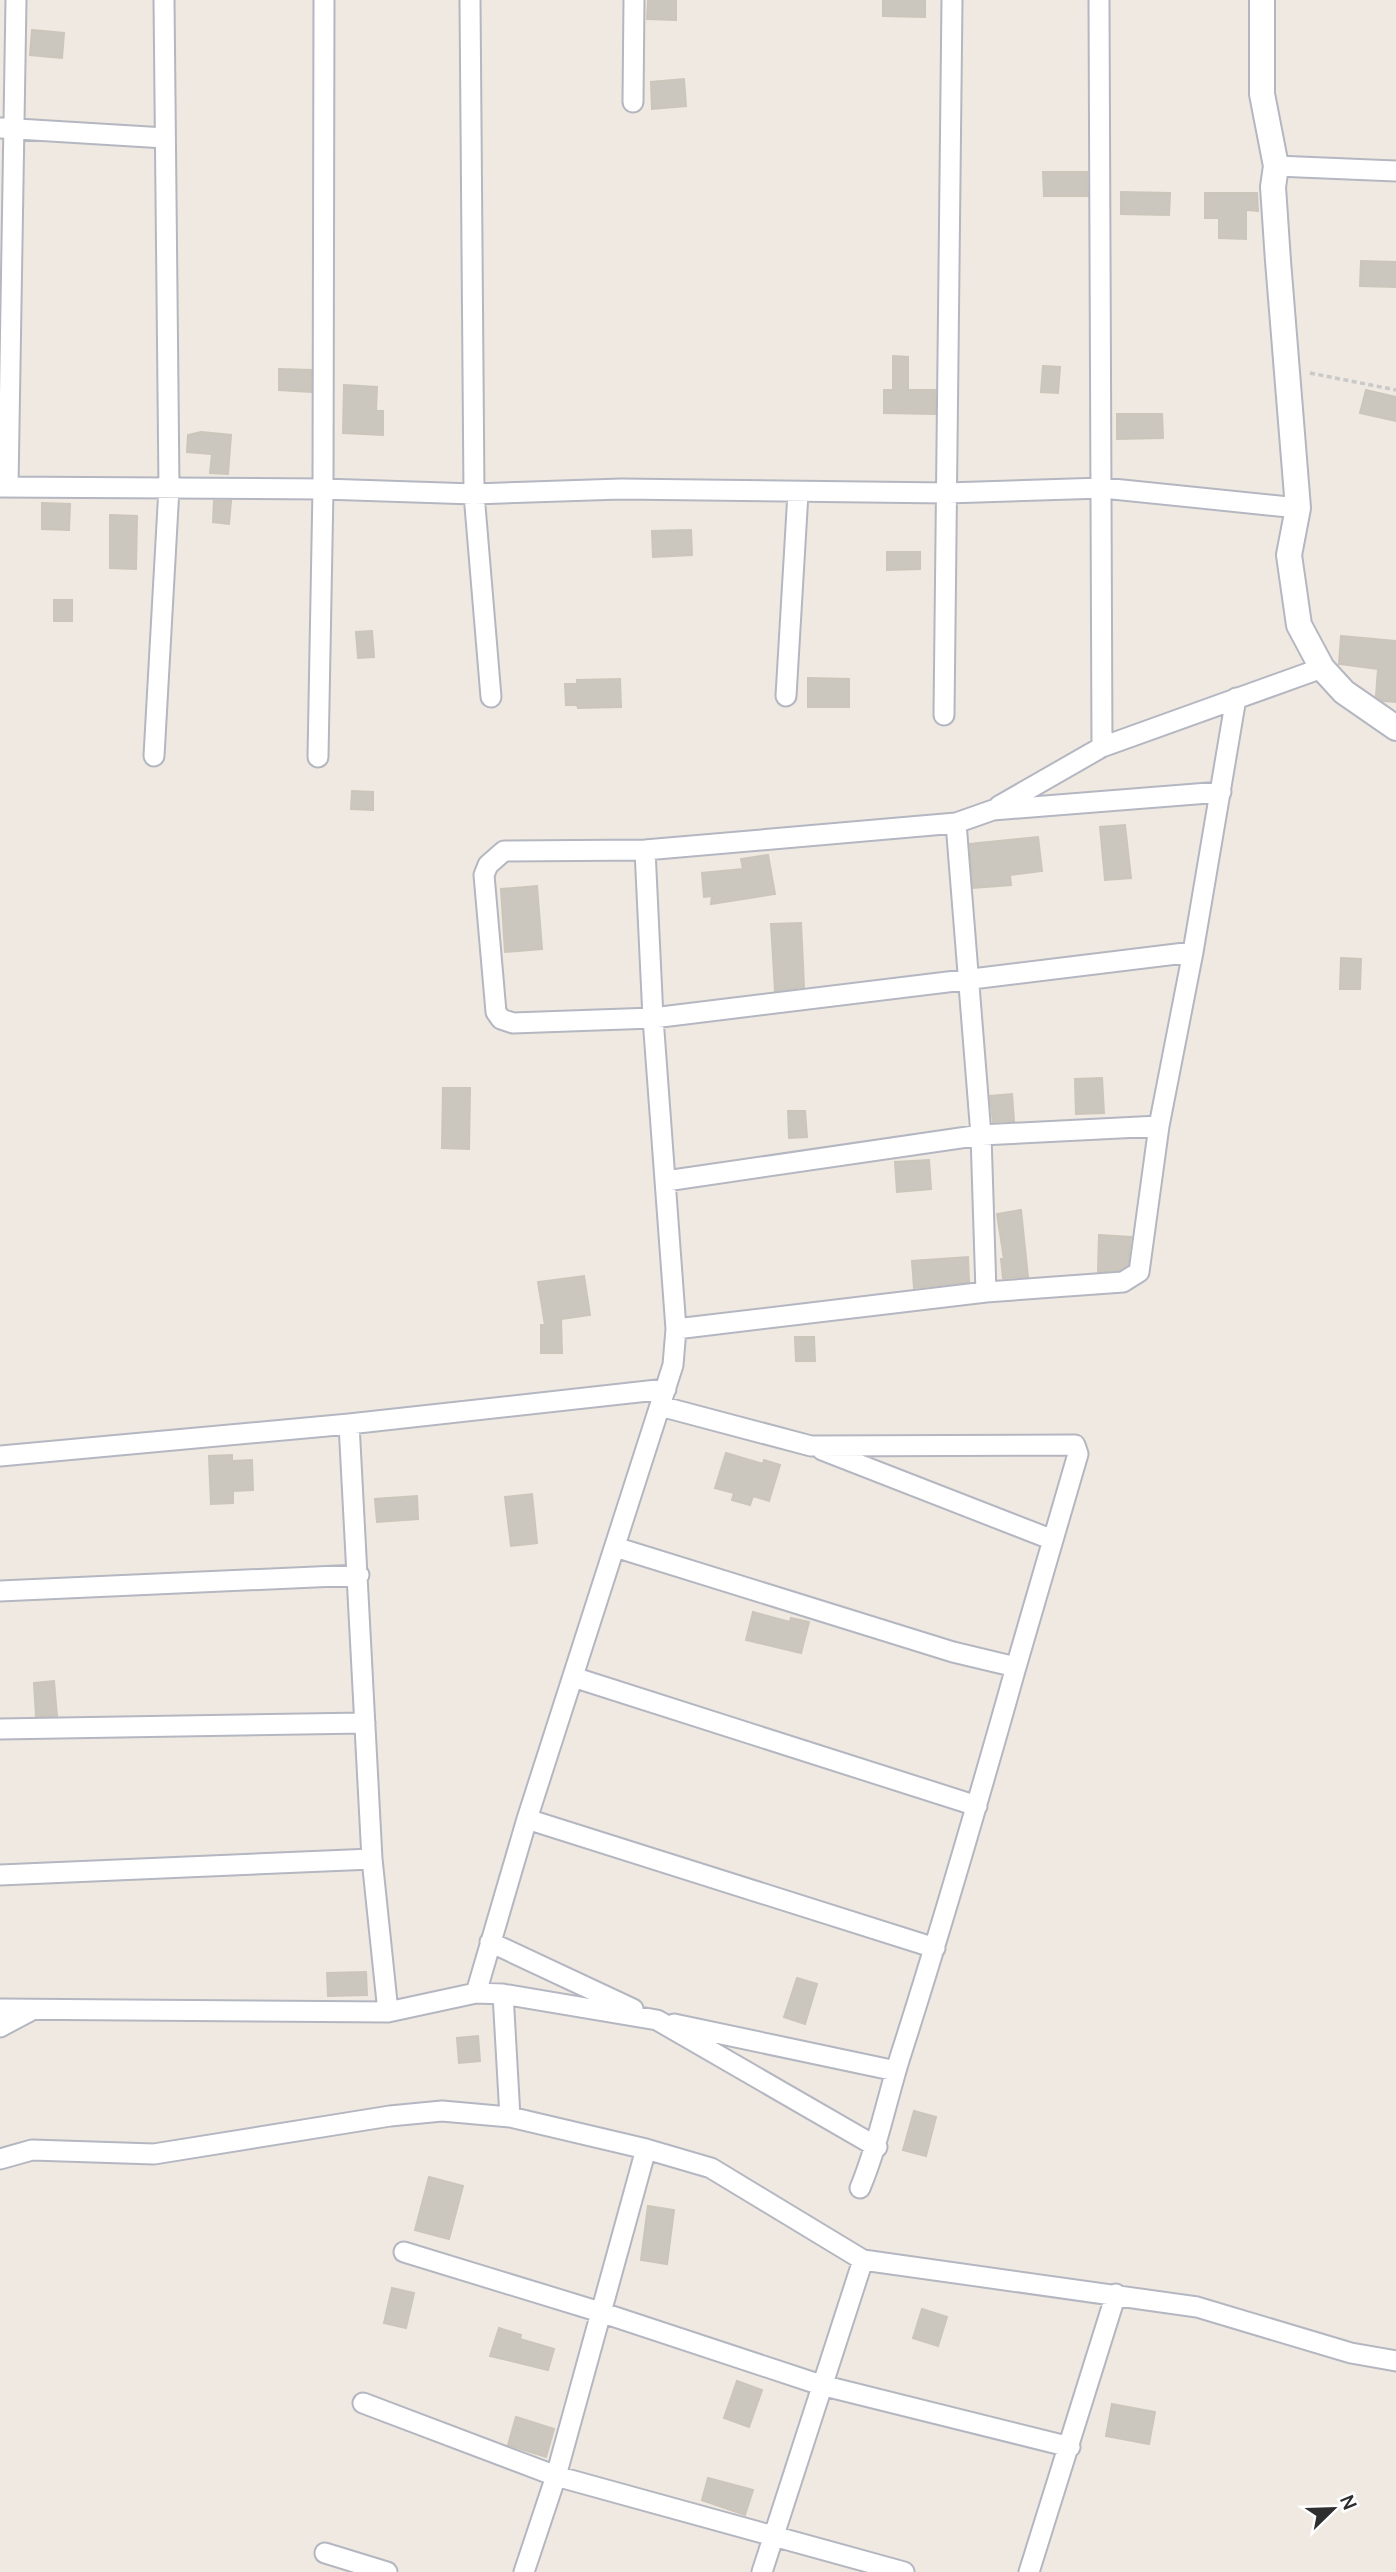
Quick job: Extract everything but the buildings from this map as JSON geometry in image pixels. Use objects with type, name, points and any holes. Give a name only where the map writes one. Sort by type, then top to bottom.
[{"type":"street","points":[[16,0],[7,128],[4,487],[323,489],[474,494],[621,489],[947,493],[1103,488],[1298,508]]},
{"type":"street","points":[[154,756],[169,488],[164,0]]},
{"type":"street","points":[[318,757],[323,489],[324,0]]},
{"type":"street","points":[[470,0],[474,494],[492,697]]},
{"type":"street","points":[[633,102],[634,0]]},
{"type":"street","points":[[944,715],[952,0]]},
{"type":"street","points":[[1099,0],[1102,747]]},
{"type":"street","points":[[1262,0],[1262,94],[1276,166],[1273,187],[1298,508],[1289,555],[1298,625],[1321,668],[1345,692],[1396,729]]},
{"type":"street","points":[[7,128],[165,138]]},
{"type":"street","points":[[1276,166],[1396,172]]},
{"type":"street","points":[[786,696],[798,493]]},
{"type":"street","points":[[1194,952],[653,1018],[513,1023],[501,1019],[496,1012],[484,875],[488,865],[505,851],[645,850],[956,823],[993,810],[1102,747],[1321,668]]},
{"type":"street","points":[[676,1329],[986,1292],[1123,1282],[1133,1278],[1143,1260],[1159,1126],[1194,952],[1236,698]]},
{"type":"street","points":[[993,810],[1222,792]]},
{"type":"street","points":[[956,823],[981,1135],[986,1292]]},
{"type":"street","points":[[476,1993],[527,1819],[674,1365],[676,1329],[653,1018],[645,850]]},
{"type":"street","points":[[666,1181],[981,1135],[1159,1126]]},
{"type":"street","points":[[0,1456],[663,1397],[811,1446],[1053,1540]]},
{"type":"street","points":[[349,1424],[372,1859],[388,2012]]},
{"type":"street","points":[[811,1446],[1071,1443],[1078,1454],[977,1806],[896,2071],[877,2147],[860,2188]]},
{"type":"street","points":[[615,1547],[953,1652],[1016,1667]]},
{"type":"street","points":[[0,1591],[359,1575]]},
{"type":"street","points":[[573,1676],[977,1806]]},
{"type":"street","points":[[0,1729],[365,1723]]},
{"type":"street","points":[[527,1819],[935,1948]]},
{"type":"street","points":[[0,1875],[372,1859]]},
{"type":"street","points":[[490,1942],[657,2020],[877,2147]]},
{"type":"street","points":[[0,2009],[388,2012],[476,1993],[503,1994],[657,2020],[896,2071]]},
{"type":"street","points":[[503,1994],[510,2118]]},
{"type":"street","points":[[0,2027],[37,2008]]},
{"type":"street","points":[[0,2159],[32,2150],[154,2154],[390,2116],[442,2111],[510,2118],[646,2149],[711,2168],[863,2260],[1197,2307],[1351,2353],[1396,2361]]},
{"type":"street","points":[[524,2572],[556,2476],[646,2149]]},
{"type":"street","points":[[404,2252],[600,2312],[821,2385],[1070,2447]]},
{"type":"street","points":[[762,2572],[863,2260]]},
{"type":"street","points":[[1029,2572],[1116,2294]]},
{"type":"street","points":[[363,2403],[556,2476],[904,2572]]},
{"type":"street","points":[[325,2553],[387,2572]]},
{"type":"path","points":[[1287,369],[1396,390]]}]
